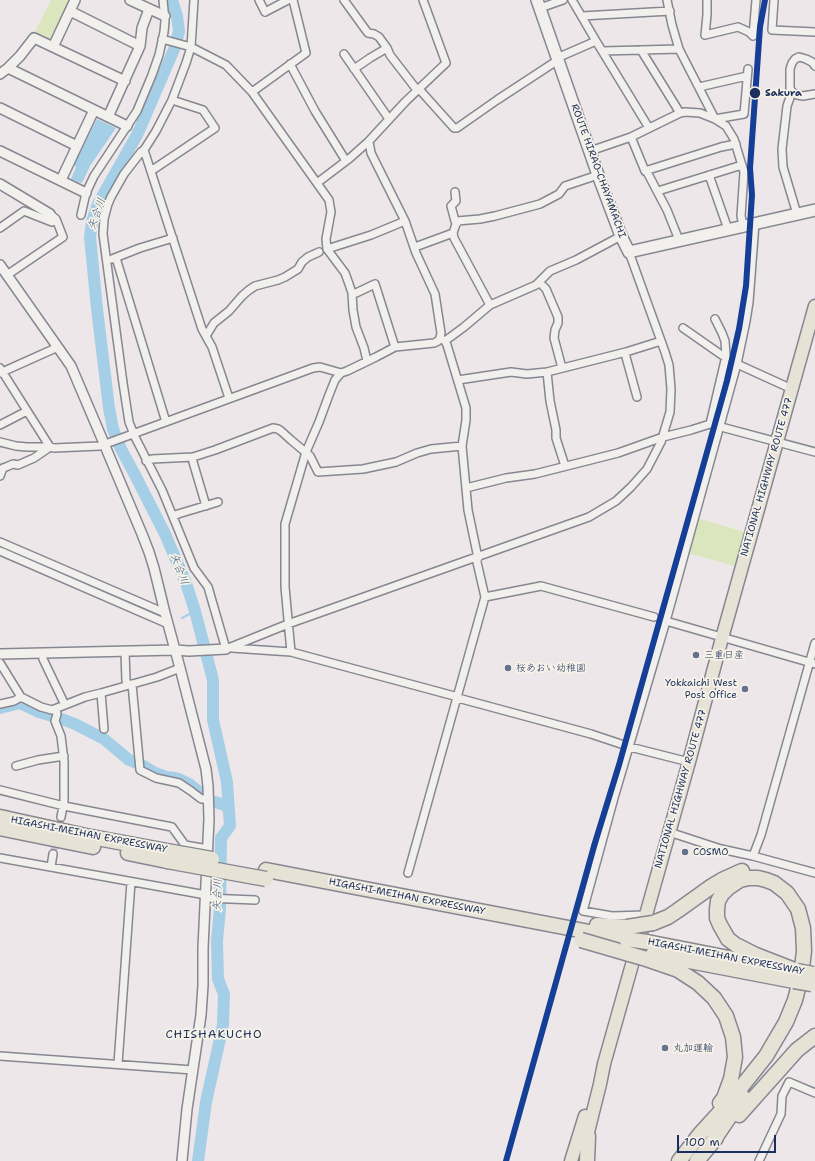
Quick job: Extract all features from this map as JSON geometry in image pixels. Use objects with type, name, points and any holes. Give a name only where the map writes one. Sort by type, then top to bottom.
[{"type":"highway","name":"NATIONAL HIGHWAY ROUTE 477","points":[[571,1161],[591,1097],[604,1064],[649,919],[669,832],[815,306]]},
{"type":"highway","name":"HIGASHI-MEIHAN EXPRESSWAY","points":[[0,817],[167,856]]},
{"type":"highway","name":"HIGASHI-MEIHAN EXPRESSWAY","points":[[0,828],[73,843],[167,856],[558,927]]},
{"type":"highway","points":[[627,933],[649,919],[668,917],[722,880],[741,872],[751,870],[769,872],[786,881],[793,887],[804,904],[811,934],[811,958],[807,981],[796,1020],[782,1046],[697,1161]]},
{"type":"highway","name":"HIGASHI-MEIHAN EXPRESSWAY","points":[[266,874],[414,899],[583,932],[645,951],[814,979]]},
{"type":"highway","points":[[679,1161],[700,1134],[753,1073],[774,1045],[795,1000],[801,976],[804,940],[801,917],[793,900],[787,893],[774,883],[758,878],[740,880],[728,888],[718,901],[717,918],[728,939],[736,945],[796,976]]},
{"type":"highway","name":"HIGASHI-MEIHAN EXPRESSWAY","points":[[583,932],[627,933],[645,951]]},
{"type":"highway","points":[[645,951],[678,970],[706,990],[720,1006],[730,1027],[733,1037],[735,1058],[731,1079],[724,1098],[700,1134]]},
{"type":"highway","points":[[711,1144],[749,1105],[797,1050],[815,1036]]},
{"type":"highway","name":"NATIONAL HIGHWAY ROUTE 477","points":[[581,1161],[604,1064]]},
{"type":"highway","points":[[587,1161],[588,1136]]},
{"type":"main road","name":"ROUTE HIRAO-CHAYAMACHI","points":[[538,4],[598,175],[621,236],[629,252]]},
{"type":"main road","points":[[629,252],[743,225],[815,210]]},
{"type":"street","points":[[53,47],[76,0]]},
{"type":"street","points":[[130,0],[165,16]]},
{"type":"street","points":[[81,216],[86,192],[136,111],[152,76],[164,39],[165,16],[162,0]]},
{"type":"street","points":[[259,0],[264,12],[288,0]]},
{"type":"street","points":[[252,92],[306,53],[293,0]]},
{"type":"street","points":[[344,0],[364,29],[368,33],[379,37],[390,55],[418,90],[454,128],[457,128],[558,59],[596,41]]},
{"type":"street","points":[[317,183],[369,141],[435,72],[446,63],[423,0]]},
{"type":"street","points":[[538,4],[563,0]]},
{"type":"street","points":[[572,0],[649,128]]},
{"type":"street","points":[[667,0],[679,49],[715,119]]},
{"type":"street","points":[[707,0],[705,35],[738,27],[750,32],[753,36],[756,0]]},
{"type":"street","points":[[774,0],[772,30],[815,32]]},
{"type":"street","points":[[193,2],[186,63],[172,100],[144,150],[124,174],[118,184],[108,204],[104,219],[103,234],[123,383],[132,434],[162,490],[174,516],[194,568],[208,587],[228,648]]},
{"type":"street","points":[[108,117],[140,46],[142,28],[149,9]]},
{"type":"street","points":[[70,12],[140,46]]},
{"type":"street","points":[[582,16],[670,12]]},
{"type":"street","points":[[125,81],[34,38],[26,49],[4,71],[127,126]]},
{"type":"street","points":[[164,39],[189,47],[226,65],[252,92],[329,200],[331,212],[326,239],[327,249],[344,273],[352,293],[356,327],[364,348],[367,362]]},
{"type":"street","points":[[354,69],[387,48]]},
{"type":"street","points":[[603,51],[679,49]]},
{"type":"street","points":[[641,50],[680,113]]},
{"type":"street","points":[[344,54],[389,119]]},
{"type":"street","points":[[796,214],[783,167],[782,149],[788,106],[792,92],[790,88],[790,69],[795,59],[799,57],[814,62]]},
{"type":"street","points":[[290,64],[315,111],[346,161]]},
{"type":"street","points":[[699,86],[748,73],[744,114],[715,119]]},
{"type":"street","points":[[792,92],[803,96],[815,94]]},
{"type":"street","points":[[151,171],[215,128],[203,110],[172,100]]},
{"type":"street","points":[[0,108],[77,146]]},
{"type":"street","points":[[61,180],[94,110]]},
{"type":"street","points":[[590,151],[631,137],[680,113],[700,113],[715,119],[726,126],[734,139],[744,172],[741,216],[743,225]]},
{"type":"street","points":[[631,137],[645,171],[646,170],[658,191],[679,240]]},
{"type":"street","points":[[369,141],[371,153],[406,221],[415,247],[435,294],[442,339],[447,345],[466,404],[467,414],[462,446],[468,510],[485,597],[408,873]]},
{"type":"street","points":[[646,170],[721,147],[736,144]]},
{"type":"street","points":[[144,150],[202,329],[212,347],[229,398]]},
{"type":"street","points":[[0,151],[86,192]]},
{"type":"street","points":[[658,191],[742,165]]},
{"type":"street","points":[[490,305],[454,238],[453,233],[457,221],[495,216],[540,204],[558,194],[565,186],[598,175]]},
{"type":"street","points":[[709,175],[728,229]]},
{"type":"street","points":[[0,184],[53,216],[63,237],[7,275]]},
{"type":"street","points":[[455,192],[456,201],[451,206],[457,223]]},
{"type":"street","points":[[0,228],[24,211],[52,222],[53,216]]},
{"type":"street","points":[[327,249],[371,235],[406,221]]},
{"type":"street","points":[[649,919],[612,916],[583,911],[614,798],[666,622],[737,364],[749,302],[756,223]]},
{"type":"street","points":[[415,247],[453,233]]},
{"type":"street","points":[[291,652],[285,587],[285,524],[306,452],[335,380],[341,373],[396,347],[434,343],[442,339],[464,327],[490,305],[540,282],[550,271],[576,260],[621,236]]},
{"type":"street","points":[[106,262],[140,248],[173,238]]},
{"type":"street","points":[[206,336],[214,323],[229,311],[248,290],[255,286],[285,277],[298,269],[302,262],[308,257],[319,252]]},
{"type":"street","points":[[228,648],[288,624],[589,517],[624,495],[640,478],[653,459],[663,437],[670,412],[671,389],[669,365],[629,252]]},
{"type":"street","points":[[116,258],[166,422]]},
{"type":"street","points":[[0,265],[58,347],[75,375],[107,443],[149,552],[206,769],[209,799],[208,897],[203,948],[203,984],[201,1016],[187,1110],[182,1161]]},
{"type":"street","points":[[540,282],[546,289],[558,318],[554,338],[562,368]]},
{"type":"street","points":[[352,293],[356,293],[375,284],[396,347]]},
{"type":"street","points":[[710,424],[726,358],[725,341],[715,319]]},
{"type":"street","points":[[683,328],[726,358]]},
{"type":"street","points":[[458,380],[511,372],[527,374],[547,372],[621,352],[626,352],[661,341]]},
{"type":"street","points":[[50,447],[1,371],[58,347]]},
{"type":"street","points":[[626,352],[637,397]]},
{"type":"street","points":[[737,364],[792,389]]},
{"type":"street","points":[[0,442],[16,446],[54,448],[100,446],[313,368],[320,367],[341,373]]},
{"type":"street","points":[[547,372],[556,438],[565,466]]},
{"type":"street","points":[[0,424],[27,411]]},
{"type":"street","points":[[466,488],[489,482],[535,474],[618,453],[663,437],[710,424],[815,452]]},
{"type":"street","points":[[146,461],[152,459],[193,457],[273,428],[281,430],[306,452],[310,456],[318,472],[363,469],[396,462],[417,453],[432,449],[462,446]]},
{"type":"street","points":[[0,476],[3,468],[6,466],[13,464],[18,465],[34,458],[50,447]]},
{"type":"street","points":[[193,457],[193,462],[206,506]]},
{"type":"street","points":[[174,516],[218,502]]},
{"type":"street","points":[[0,542],[165,613]]},
{"type":"street","points":[[0,550],[168,624]]},
{"type":"street","points":[[485,597],[541,586],[654,617]]},
{"type":"street","points":[[666,622],[812,663]]},
{"type":"street","points":[[753,856],[761,834],[812,663],[815,644]]},
{"type":"street","points":[[0,654],[175,650],[189,652],[228,648],[291,652],[591,734],[630,747],[689,762]]},
{"type":"street","points":[[125,651],[126,681],[130,685],[140,770],[156,778],[173,781],[184,786],[202,799],[209,799]]},
{"type":"street","points":[[44,659],[65,705]]},
{"type":"street","points":[[0,663],[21,697],[41,707],[52,710],[56,714],[64,756],[64,806],[61,817]]},
{"type":"street","points":[[56,714],[65,705],[85,697],[157,677],[180,668]]},
{"type":"street","points":[[101,693],[104,729]]},
{"type":"street","points":[[0,704],[14,701],[21,697]]},
{"type":"street","points":[[16,766],[38,760],[64,756]]},
{"type":"street","points":[[0,790],[64,806],[172,827],[185,845],[208,849]]},
{"type":"street","points":[[669,832],[721,849],[815,873]]},
{"type":"street","points":[[51,867],[53,854]]},
{"type":"street","points":[[0,858],[208,897],[255,900]]},
{"type":"street","points":[[118,1064],[131,882]]},
{"type":"street","points":[[0,1056],[193,1070]]},
{"type":"street","points":[[759,1161],[781,1114],[782,1096],[789,1082],[815,1093]]},
{"type":"green space","points":[[51,0],[72,0],[53,40],[50,42],[34,34]]},
{"type":"green space","points":[[697,518],[745,532],[735,566],[688,553]]},
{"type":"water","points":[[97,119],[116,128],[90,166],[81,183],[71,179],[76,167],[74,165]]},
{"type":"waterway","name":"矢合川","points":[[172,0],[177,16],[179,31],[175,47],[138,133],[98,204],[92,222],[90,237],[97,309],[113,429],[121,449],[165,534],[186,583],[213,680],[213,720],[227,782],[230,826],[221,838],[220,908],[217,941],[218,979],[224,994],[223,1025],[206,1102],[198,1161]]},
{"type":"waterway","points":[[0,547],[157,614]]},
{"type":"waterway","points":[[182,618],[195,611]]},
{"type":"waterway","points":[[0,708],[20,703],[39,712],[75,724],[104,739],[129,760],[142,765],[155,773],[166,777],[179,779],[189,784],[199,792]]},
{"type":"waterway","points":[[215,802],[225,805],[229,810]]},
{"type":"tunnel","points":[[53,854],[61,817]]},
{"type":"transit line","points":[[506,1161],[594,846],[619,765],[727,381],[739,329],[746,286],[752,195],[750,168],[760,27],[765,0]]},
{"type":"place","name":"Sakura","points":[[755,93]]},
{"type":"place","name":"三重日産","points":[[696,655]]},
{"type":"place","name":"桜あおい幼稚園","points":[[508,668]]},
{"type":"place","name":"Yokkaichi West Post Office","points":[[745,689]]},
{"type":"place","name":"COSMO","points":[[685,852]]},
{"type":"place","name":"丸加運輸","points":[[665,1048]]},
{"type":"district","name":"CHISHAKUCHO","points":[[214,1035]]}]
